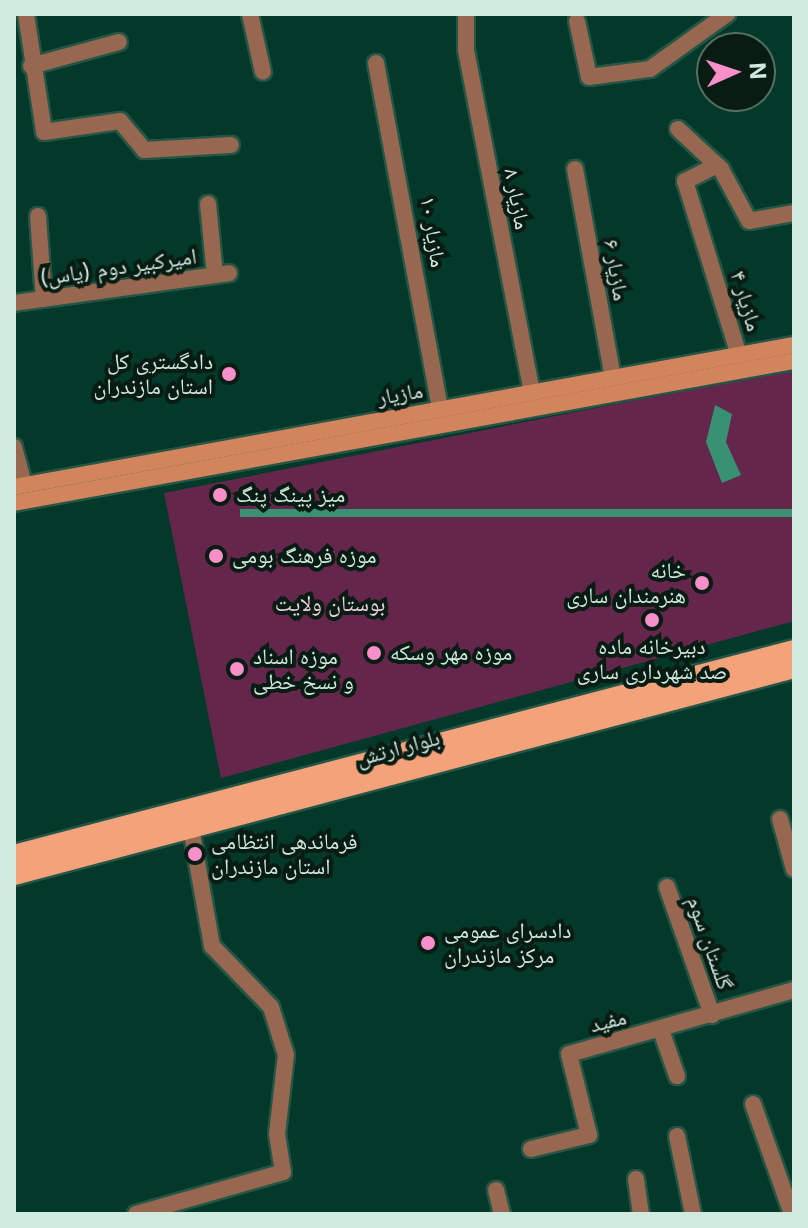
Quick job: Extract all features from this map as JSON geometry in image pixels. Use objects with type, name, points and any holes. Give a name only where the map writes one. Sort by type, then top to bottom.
[{"type":"main road","name":"مازیار","points":[[14,503],[161,468],[440,410],[503,406],[532,393],[794,345]]},
{"type":"main road","name":"مازیار","points":[[19,486],[161,468],[503,406],[794,361]]},
{"type":"main road","name":"بلوار ارتش","points":[[14,875],[95,843],[728,676],[794,650]]},
{"type":"main road","name":"بلوار ارتش","points":[[728,676],[794,668]]},
{"type":"main road","name":"بلوار ارتش","points":[[14,855],[95,843]]},
{"type":"street","points":[[26,14],[31,66],[44,132],[120,121],[144,150],[231,145]]},
{"type":"street","points":[[250,14],[263,72]]},
{"type":"street","name":"مازیار ٨","points":[[466,14],[466,50],[532,393]]},
{"type":"street","points":[[577,21],[585,76],[641,73],[727,14]]},
{"type":"street","points":[[31,66],[119,42]]},
{"type":"street","name":"مازیار ١٠","points":[[376,63],[440,410]]},
{"type":"street","points":[[678,129],[717,165],[749,221],[794,213]]},
{"type":"street","name":"مازیار ۴","points":[[717,165],[685,181],[739,355]]},
{"type":"street","name":"مازیار ۶","points":[[575,169],[613,378]]},
{"type":"street","name":"امیرکبیر دوم (یاس)","points":[[14,303],[222,274],[208,204]]},
{"type":"street","points":[[38,216],[44,299]]},
{"type":"street","points":[[14,447],[19,486]]},
{"type":"street","points":[[136,1214],[283,1172],[277,1134],[286,1055],[271,1007],[212,946],[188,818]]},
{"type":"street","points":[[780,819],[794,869]]},
{"type":"street","name":"گلستان سوم","points":[[667,887],[712,1015]]},
{"type":"street","name":"مفید","points":[[531,1149],[589,1135],[569,1054],[793,994]]},
{"type":"street","points":[[661,1030],[677,1076]]},
{"type":"street","points":[[753,1104],[792,1214]]},
{"type":"street","points":[[677,1136],[693,1214]]},
{"type":"street","points":[[636,1179],[641,1214]]},
{"type":"street","points":[[496,1190],[502,1214]]},
{"type":"green space","name":"بوستان ولایت","points":[[794,369],[794,621],[221,778],[164,493]]},
{"type":"shaded area","points":[[715,405],[732,414],[726,442],[741,475],[722,483],[706,442]]},
{"type":"shaded area","points":[[240,509],[794,509],[794,517],[240,517]]},
{"type":"place","name":"دادگستری کل استان مازندران","points":[[229,374]]},
{"type":"place","name":"میز پینگ پنگ","points":[[220,495]]},
{"type":"place","name":"موزه فرهنگ بومی","points":[[216,556]]},
{"type":"place","name":"خانه هنرمندان ساری","points":[[702,583]]},
{"type":"place","name":"دبیرخانه ماده صد شهرداری ساری","points":[[652,620]]},
{"type":"place","name":"موزه مهر وسکه","points":[[374,653]]},
{"type":"place","name":"موزه اسناد و نسخ خطی","points":[[237,669]]},
{"type":"place","name":"فرماندهی انتظامی استان مازندران","points":[[195,854]]},
{"type":"place","name":"دادسرای عمومی مرکز مازندران","points":[[428,943]]}]
